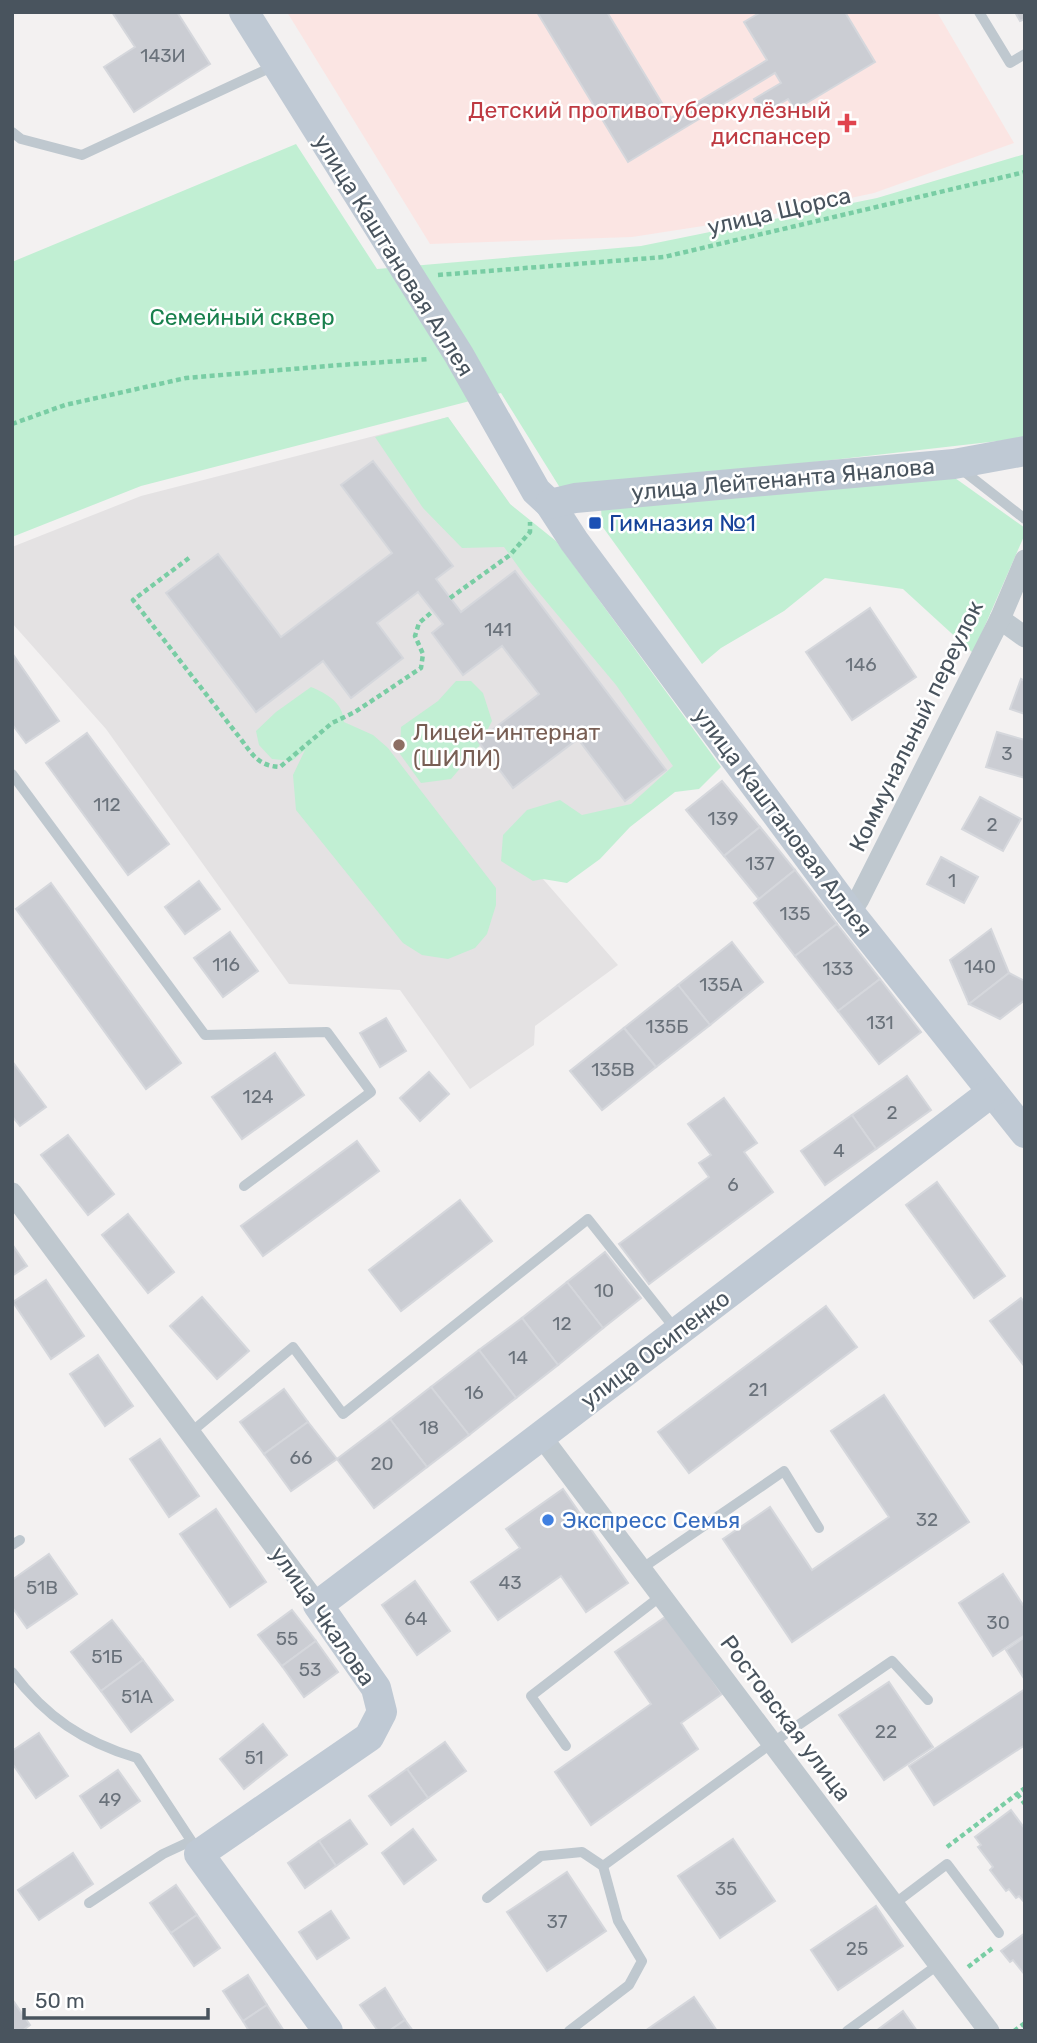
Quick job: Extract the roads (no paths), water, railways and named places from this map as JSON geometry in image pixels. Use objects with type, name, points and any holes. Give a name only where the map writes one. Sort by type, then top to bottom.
[{"type":"street","name":"улица Каштановая Аллея","points":[[244,12],[459,355],[536,491],[541,508],[574,541],[850,913],[1025,1133]]},
{"type":"street","name":"улица Лейтенанта Яналова","points":[[541,508],[575,498],[954,464],[1025,452]]},
{"type":"street","name":"Коммунальный переулок","points":[[850,913],[1000,619],[1025,560]]},
{"type":"street","points":[[1000,619],[1025,637]]},
{"type":"street","name":"улица Осипенко","points":[[318,1605],[992,1092]]},
{"type":"street","name":"улица Чкалова","points":[[12,1193],[318,1605],[376,1688],[382,1712],[369,1737],[195,1847]]},
{"type":"street","name":"Ростовская улица","points":[[541,1436],[989,2031]]},
{"type":"street","points":[[195,1847],[328,2031]]},
{"type":"lane","points":[[979,12],[1010,63],[1025,54]]},
{"type":"lane","points":[[12,132],[21,139],[82,155],[276,65]]},
{"type":"lane","points":[[954,464],[1025,519]]},
{"type":"lane","points":[[12,774],[205,1035],[327,1032],[371,1092],[244,1186]]},
{"type":"lane","points":[[190,1433],[293,1347],[343,1414],[588,1219],[678,1332]]},
{"type":"lane","points":[[641,1569],[784,1471],[819,1528]]},
{"type":"lane","points":[[566,1746],[531,1696],[661,1596]]},
{"type":"lane","points":[[603,1866],[772,1743],[892,1661],[928,1700]]},
{"type":"lane","points":[[12,1672],[28,1693],[55,1719],[109,1749],[137,1758],[195,1847],[163,1854],[89,1903]]},
{"type":"lane","points":[[487,1898],[541,1856],[582,1852],[603,1866],[618,1921],[642,1961],[629,1985],[569,2031]]},
{"type":"lane","points":[[894,1904],[947,1864],[999,1933]]},
{"type":"lane","points":[[847,2031],[939,1964]]},
{"type":"place","name":"Детский противотуберкулёзный диспансер","points":[[847,123]]},
{"type":"place","name":"Гимназия №1","points":[[595,523]]},
{"type":"place","name":"Лицей-интернат (ШИЛИ)","points":[[399,745]]},
{"type":"place","name":"Экспресс Семья","points":[[548,1520]]},
{"type":"park label","name":"Семейный сквер","points":[[242,317]]}]
